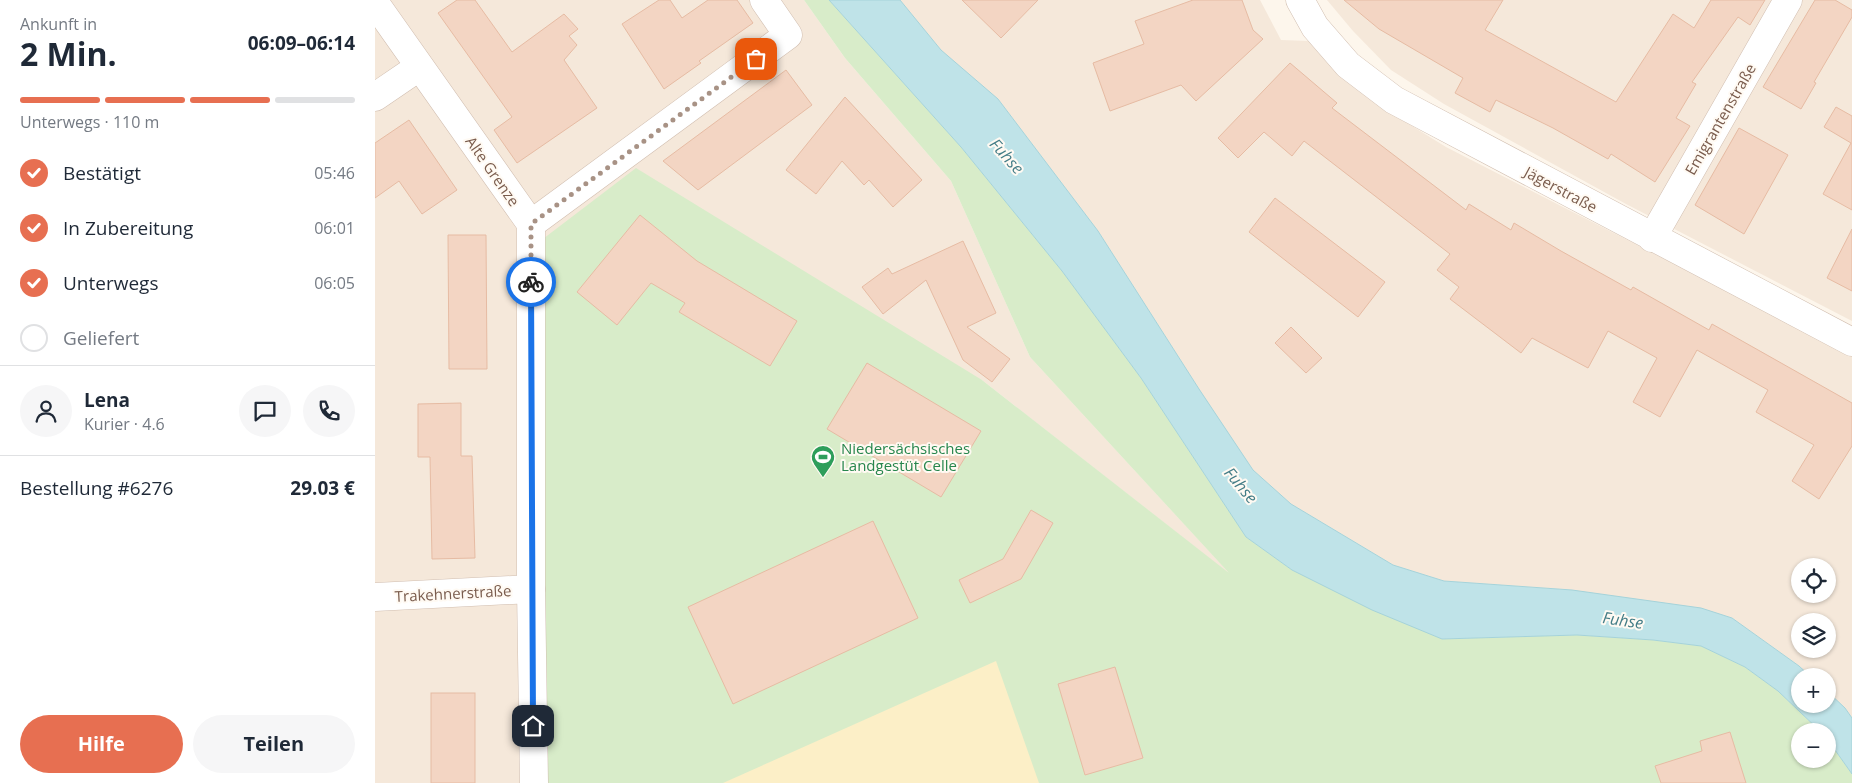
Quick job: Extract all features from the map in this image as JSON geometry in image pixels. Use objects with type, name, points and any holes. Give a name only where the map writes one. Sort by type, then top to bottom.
[{"type":"street","points":[[534,783],[531,589],[531,224],[788,35],[764,0]]},
{"type":"street","name":"Jägerstraße","points":[[1300,0],[1315,27],[1348,65],[1394,100],[1852,342]]},
{"type":"street","name":"Emigrantenstraße","points":[[1653,238],[1788,0]]},
{"type":"street","name":"Alte Grenze","points":[[375,4],[531,224]]},
{"type":"street","points":[[375,97],[419,66]]},
{"type":"street","name":"Trakehnerstraße","points":[[375,596],[531,589]]},
{"type":"shaded area","points":[[375,0],[804,0],[845,58],[951,181],[1030,357],[1232,576],[982,380],[541,783],[375,783]]},
{"type":"shaded area","points":[[900,0],[1260,0],[1281,40],[1309,41],[1375,103],[1446,147],[1852,355],[1852,718],[1836,700],[1836,668],[1801,668],[1732,618],[1572,590],[1444,581],[1393,565],[1291,504],[1253,470],[1098,231],[998,99],[941,50]]},
{"type":"shaded area","points":[[1327,0],[1852,0],[1852,321],[1626,204],[1444,104],[1391,70],[1353,31]]},
{"type":"green space","name":"Niedersächsisches Landgestüt Celle","points":[[804,0],[829,0],[961,147],[1062,271],[1141,378],[1246,537],[1292,570],[1442,639],[1577,635],[1653,640],[1701,646],[1745,667],[1778,691],[1791,703],[1791,713],[1801,713],[1812,723],[1791,723],[1791,768],[1836,768],[1836,751],[1852,774],[1852,783],[541,783],[535,245],[636,168],[982,380],[1229,573],[1030,357],[951,181],[845,58]]},
{"type":"sand","points":[[996,661],[1039,783],[723,783]]},
{"type":"water","name":"Fuhse","points":[[829,0],[900,0],[941,50],[998,99],[1098,231],[1253,470],[1291,504],[1393,565],[1444,581],[1572,590],[1701,608],[1732,618],[1801,668],[1791,668],[1791,703],[1778,691],[1745,667],[1701,646],[1653,640],[1577,635],[1442,639],[1372,610],[1292,570],[1246,537],[1141,378],[1062,271],[961,147]]},
{"type":"water","points":[[1836,700],[1845,708],[1852,718],[1852,774],[1836,751],[1836,723],[1812,723],[1801,713],[1836,713]]},
{"type":"building","points":[[457,0],[475,0],[512,52],[564,14],[578,29],[569,36],[577,45],[564,60],[597,108],[517,163],[494,130],[512,117],[438,13]]},
{"type":"building","points":[[659,0],[670,0],[682,18],[708,0],[737,0],[753,23],[699,61],[701,63],[664,89],[622,24]]},
{"type":"building","points":[[962,0],[1038,0],[1001,38]]},
{"type":"building","points":[[1193,0],[1242,0],[1253,30],[1263,39],[1196,101],[1181,85],[1110,111],[1093,63],[1144,44],[1135,21]]},
{"type":"building","points":[[1344,0],[1503,0],[1485,30],[1616,102],[1673,14],[1694,28],[1711,0],[1765,0],[1750,25],[1738,17],[1692,82],[1696,84],[1676,118],[1690,126],[1655,182],[1611,154],[1608,159],[1553,128],[1496,100],[1490,112],[1455,93],[1463,78],[1379,29]]},
{"type":"building","points":[[1815,0],[1835,0],[1852,10],[1852,17],[1814,82],[1816,83],[1801,109],[1763,87]]},
{"type":"building","points":[[1290,63],[1337,103],[1332,108],[1466,210],[1469,204],[1511,230],[1514,223],[1631,290],[1633,287],[1709,330],[1712,324],[1852,403],[1852,446],[1819,499],[1792,481],[1814,445],[1756,412],[1768,390],[1697,350],[1660,417],[1633,402],[1657,358],[1608,331],[1588,368],[1532,338],[1521,353],[1450,299],[1459,287],[1437,270],[1450,254],[1304,141],[1292,156],[1264,132],[1238,158],[1218,138]]},
{"type":"building","points":[[786,70],[812,105],[698,190],[663,161]]},
{"type":"building","points":[[845,97],[922,180],[893,207],[869,180],[864,185],[842,161],[816,194],[786,170]]},
{"type":"building","points":[[1836,107],[1852,116],[1852,210],[1823,194],[1851,143],[1824,127]]},
{"type":"building","points":[[409,120],[457,190],[422,214],[399,181],[375,198],[375,143]]},
{"type":"building","points":[[1739,128],[1788,155],[1744,234],[1695,205]]},
{"type":"building","points":[[1275,198],[1385,282],[1358,317],[1249,232]]},
{"type":"building","points":[[640,215],[697,261],[797,321],[770,366],[679,312],[685,303],[651,283],[617,325],[577,292]]},
{"type":"building","points":[[1852,229],[1852,291],[1827,278]]},
{"type":"building","points":[[448,235],[486,235],[487,369],[449,369]]},
{"type":"building","points":[[963,241],[996,313],[967,327],[1010,359],[992,382],[963,360],[926,280],[883,314],[862,287],[888,268],[892,274]]},
{"type":"building","points":[[1291,327],[1322,358],[1306,373],[1275,343]]},
{"type":"building","points":[[867,363],[981,431],[941,497],[827,429]]},
{"type":"building","points":[[461,403],[461,456],[472,456],[475,558],[432,559],[430,457],[418,457],[418,404]]},
{"type":"building","points":[[1031,510],[1053,523],[1021,579],[970,603],[959,580],[1003,559]]},
{"type":"building","points":[[873,521],[918,618],[733,704],[688,607]]},
{"type":"building","points":[[1115,667],[1143,758],[1085,775],[1058,684]]},
{"type":"building","points":[[431,693],[475,693],[475,783],[431,783]]},
{"type":"building","points":[[1730,732],[1746,783],[1661,783],[1655,766],[1702,751],[1700,741]]},
{"type":"way so far","points":[[531,282],[531,224],[756,59]]},
{"type":"place","name":"Niedersächsisches Landgestüt Celle","points":[[823,478]]},
{"type":"route","points":[[531,282],[533,726]]}]
